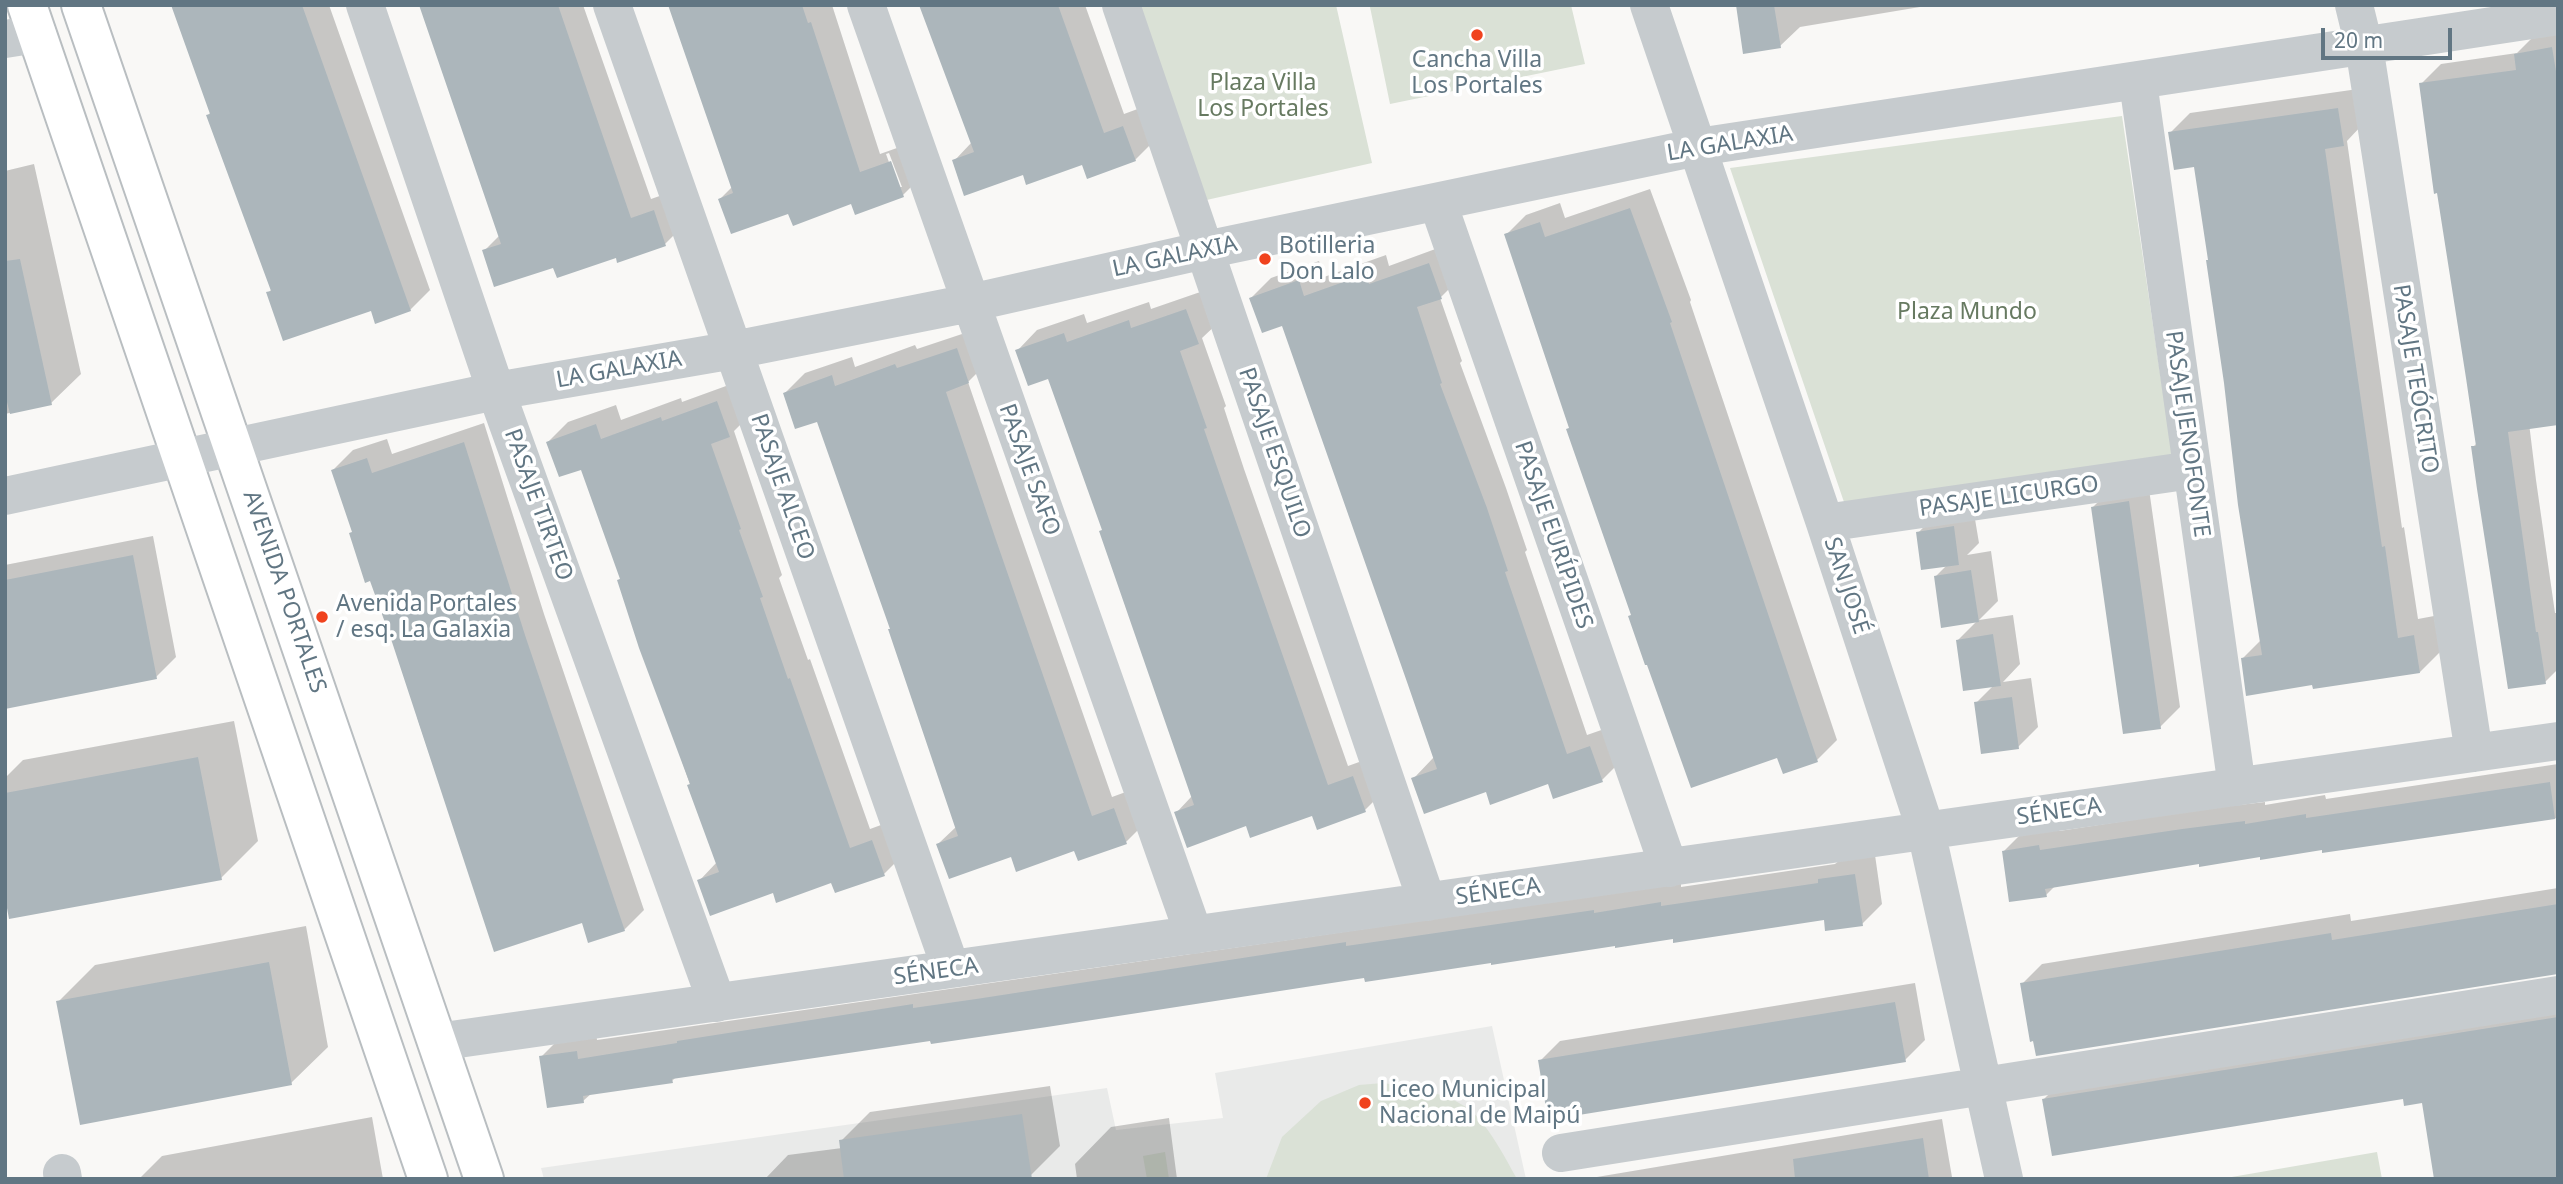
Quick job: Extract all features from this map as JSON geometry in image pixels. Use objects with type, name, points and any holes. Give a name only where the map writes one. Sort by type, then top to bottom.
[{"type":"main road","name":"AVENIDA PORTALES","points":[[81,5],[484,1179]]},
{"type":"main road","points":[[23,26],[183,459],[428,1179]]},
{"type":"street","name":"PASAJE TIRTEO","points":[[365,5],[496,391],[717,1003]]},
{"type":"street","name":"PASAJE ALCEO","points":[[612,5],[951,970]]},
{"type":"street","name":"PASAJE SAFO","points":[[866,5],[1194,935]]},
{"type":"street","name":"PASAJE ESQUILO","points":[[1121,5],[1427,902]]},
{"type":"street","name":"SAN JOSÉ","points":[[1648,5],[1825,523],[1926,831],[2004,1179]]},
{"type":"street","name":"PASAJE TEÓCRITO","points":[[2354,5],[2364,46],[2474,753]]},
{"type":"street","name":"LA GALAXIA","points":[[5,496],[496,391],[734,350],[970,303],[1205,250],[1698,147],[2558,16]]},
{"type":"street","name":"PASAJE JENOFONTE","points":[[2138,82],[2237,787]]},
{"type":"street","name":"PASAJE EURÍPIDES","points":[[1438,203],[1669,867]]},
{"type":"street","name":"PASAJE LICURGO","points":[[1825,523],[2192,470]]},
{"type":"street","name":"SÉNECA","points":[[438,1042],[2558,741]]},
{"type":"street","points":[[1561,1153],[2558,995]]},
{"type":"shaded area","name":"Liceo Municipal Nacional de Maipú","points":[[1492,1026],[1526,1179],[544,1179],[541,1168],[1107,1088],[1116,1130],[1223,1118],[1215,1073]]},
{"type":"green space","name":"Plaza Villa Los Portales","points":[[1139,5],[1336,5],[1372,163],[1202,201]]},
{"type":"green space","name":"Cancha Villa Los Portales","points":[[1571,5],[1585,64],[1390,104],[1370,7]]},
{"type":"green space","name":"Plaza Mundo","points":[[2122,116],[2173,460],[1845,505],[1730,168]]},
{"type":"green space","points":[[1383,1083],[1436,1093],[1466,1107],[1488,1130],[1517,1179],[1266,1179],[1282,1137],[1321,1101],[1359,1085]]},
{"type":"green space","points":[[1165,1152],[1169,1179],[1147,1179],[1143,1156]]},
{"type":"green space","points":[[2377,1152],[2382,1179],[2220,1179]]},
{"type":"building","points":[[171,5],[302,5],[411,311],[375,324],[371,311],[283,341],[266,292],[271,291],[206,115],[210,114]]},
{"type":"building","points":[[419,5],[558,5],[631,218],[654,210],[666,246],[617,263],[616,258],[557,278],[553,268],[494,287],[482,250],[501,244]]},
{"type":"building","points":[[668,5],[802,5],[808,23],[811,22],[860,172],[891,161],[904,197],[855,215],[851,204],[793,226],[788,214],[731,234],[718,199],[733,193]]},
{"type":"building","points":[[919,5],[1058,5],[1104,133],[1123,126],[1136,161],[1087,179],[1082,165],[1026,185],[1023,175],[964,196],[952,160],[974,152]]},
{"type":"building","points":[[1736,5],[1774,5],[1781,48],[1743,54]]},
{"type":"building","points":[[2552,47],[2558,83],[2558,425],[2508,432],[2536,632],[2546,684],[2508,689],[2471,446],[2476,446],[2437,193],[2434,194],[2419,83],[2516,70],[2514,54]]},
{"type":"building","points":[[2338,108],[2344,146],[2325,149],[2382,547],[2385,546],[2398,638],[2414,635],[2420,673],[2313,689],[2312,685],[2246,696],[2241,658],[2262,655],[2238,505],[2208,260],[2194,167],[2174,170],[2168,132]]},
{"type":"building","points":[[1630,208],[1672,322],[1670,323],[1818,762],[1783,774],[1777,758],[1691,788],[1628,616],[1631,615],[1566,429],[1569,428],[1504,234],[1540,222],[1545,237]]},
{"type":"building","points":[[20,259],[52,405],[10,414],[5,394],[5,261]]},
{"type":"building","points":[[1429,263],[1442,299],[1417,307],[1442,383],[1440,384],[1487,508],[1508,571],[1505,572],[1567,754],[1590,746],[1603,782],[1553,799],[1548,784],[1490,805],[1486,792],[1424,814],[1411,778],[1437,769],[1282,326],[1262,333],[1249,298],[1299,280],[1304,296],[1366,274],[1369,284]]},
{"type":"building","points":[[1186,309],[1199,344],[1180,351],[1207,428],[1204,429],[1328,785],[1353,776],[1366,812],[1317,830],[1312,816],[1250,838],[1246,826],[1187,848],[1174,812],[1194,805],[1099,531],[1102,530],[1048,379],[1028,386],[1015,350],[1064,333],[1067,342],[1129,320],[1131,328]]},
{"type":"building","points":[[957,348],[969,383],[946,392],[995,537],[1092,816],[1114,808],[1127,844],[1078,861],[1074,851],[1016,872],[1011,857],[949,879],[936,844],[958,836],[890,629],[817,422],[795,429],[783,393],[832,375],[835,386],[895,364],[897,368]]},
{"type":"building","points":[[717,401],[730,437],[711,444],[788,679],[790,678],[850,848],[872,840],[885,876],[835,893],[831,883],[776,903],[773,893],[710,916],[697,880],[719,872],[687,785],[690,784],[639,648],[617,580],[620,579],[581,470],[559,477],[546,442],[596,424],[601,439],[661,417],[662,421]]},
{"type":"building","points":[[464,442],[525,635],[625,931],[588,943],[582,923],[494,952],[392,642],[370,581],[365,583],[349,533],[352,532],[331,470],[367,458],[372,473]]},
{"type":"building","points":[[2129,501],[2161,729],[2123,734],[2091,507]]},
{"type":"building","points":[[1954,526],[1959,565],[1921,570],[1916,532]]},
{"type":"building","points":[[133,555],[157,679],[5,709],[5,580]]},
{"type":"building","points":[[1971,570],[1979,622],[1941,628],[1934,576]]},
{"type":"building","points":[[1993,634],[2001,686],[1963,691],[1956,640]]},
{"type":"building","points":[[2012,697],[2019,749],[1981,754],[1974,702]]},
{"type":"building","points":[[198,757],[222,880],[9,919],[5,897],[5,793]]},
{"type":"building","points":[[2550,782],[2555,819],[2322,853],[2322,850],[2260,860],[2260,857],[2199,867],[2199,864],[2045,889],[2047,897],[2009,902],[2002,851],[2039,845],[2040,850],[2306,814],[2306,818]]},
{"type":"building","points":[[1855,874],[1863,926],[1825,931],[1824,920],[1673,943],[1673,939],[1615,946],[1365,982],[1364,978],[931,1044],[930,1041],[672,1079],[673,1083],[583,1096],[584,1103],[547,1108],[539,1056],[577,1051],[578,1059],[913,1004],[913,1008],[1346,942],[1346,946],[1661,902],[1661,906],[1818,883],[1818,879]]},
{"type":"building","points":[[2558,904],[2558,974],[2036,1056],[2033,1041],[2030,1042],[2020,983],[2331,933],[2332,940]]},
{"type":"building","points":[[269,962],[292,1085],[80,1125],[56,1001]]},
{"type":"building","points":[[1895,1002],[1906,1062],[1548,1120],[1538,1060]]},
{"type":"building","points":[[2558,1017],[2558,1179],[2434,1179],[2422,1103],[2404,1106],[2403,1099],[2052,1156],[2042,1099]]},
{"type":"building","points":[[1022,1114],[1032,1179],[844,1179],[839,1140]]},
{"type":"building","points":[[1923,1138],[1929,1179],[1795,1179],[1793,1159]]},
{"type":"place","name":"Cancha Villa Los Portales","points":[[1477,35]]},
{"type":"place","name":"Botilleria Don Lalo","points":[[1265,259]]},
{"type":"place","name":"Avenida Portales / esq. La Galaxia","points":[[322,617]]},
{"type":"place","name":"Liceo Municipal Nacional de Maipú","points":[[1365,1103]]}]
